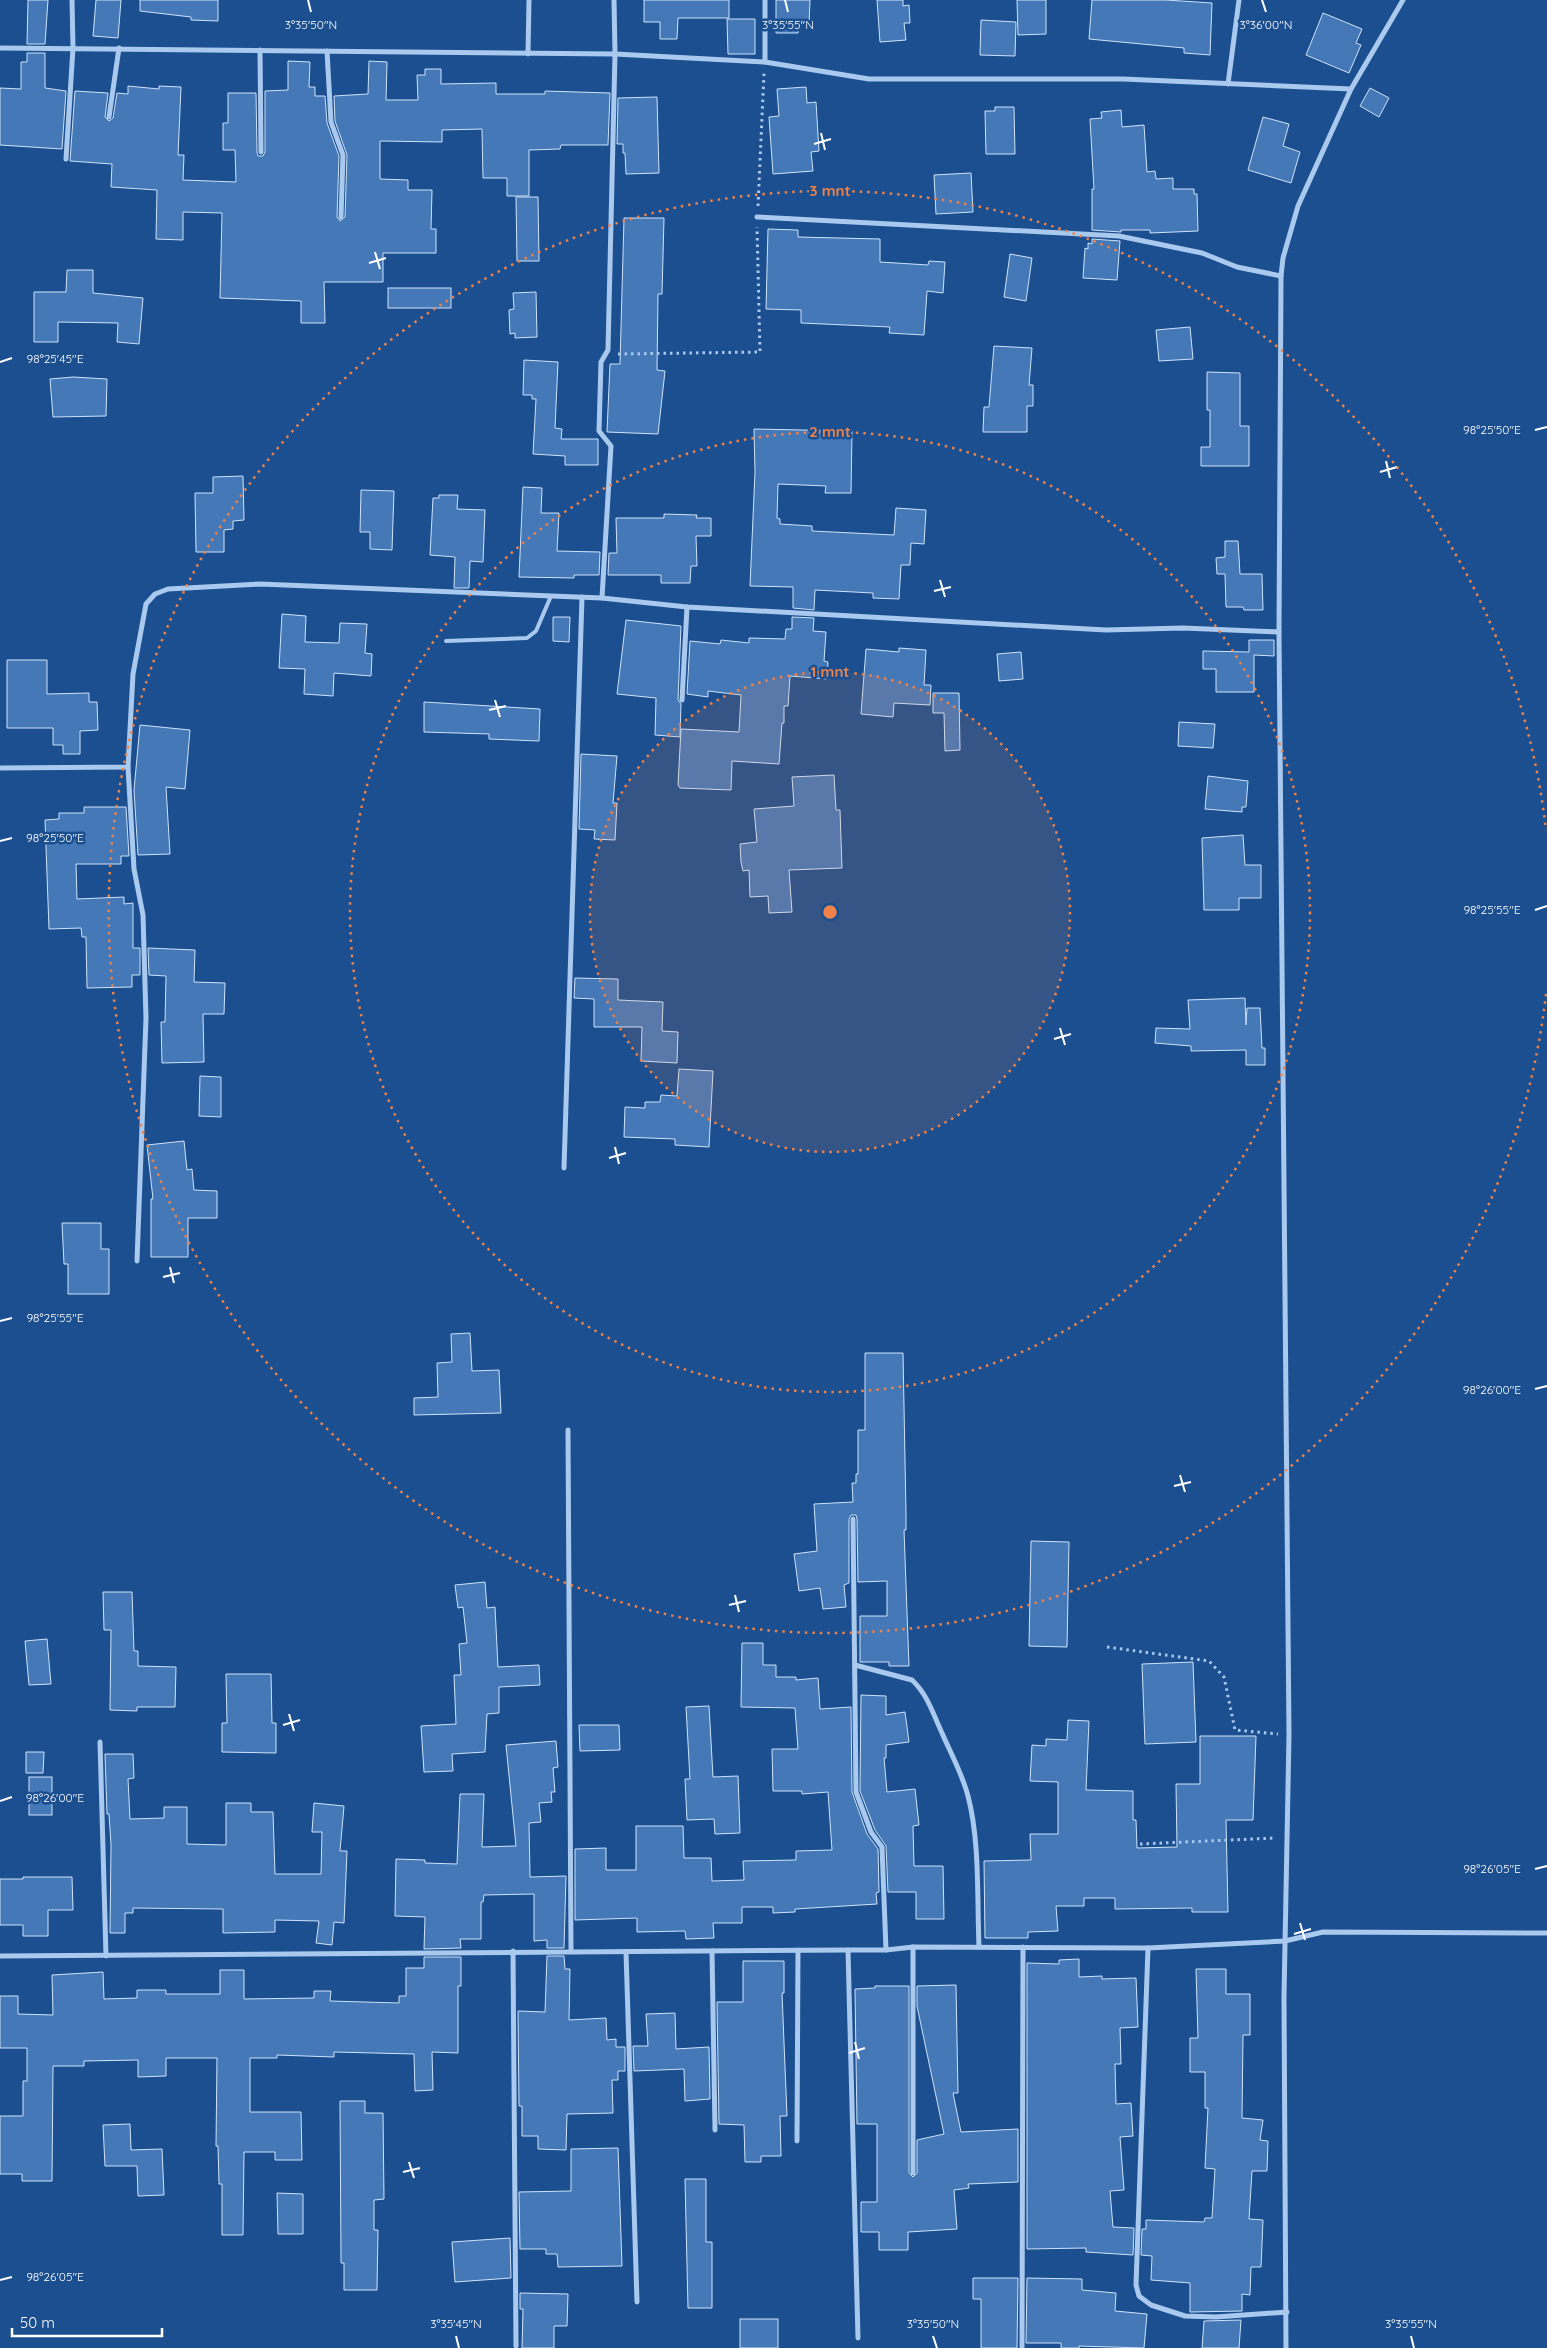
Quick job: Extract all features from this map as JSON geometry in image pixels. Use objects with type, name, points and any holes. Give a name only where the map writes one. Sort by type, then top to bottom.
[{"type":"street","points":[[66,159],[73,48],[72,0]]},
{"type":"street","points":[[528,0],[528,54]]},
{"type":"street","points":[[602,598],[611,446],[599,431],[601,362],[608,350],[615,54],[614,0]]},
{"type":"street","points":[[765,0],[765,62]]},
{"type":"street","points":[[1228,84],[1239,0]]},
{"type":"street","points":[[1286,2348],[1284,1997],[1288,1838],[1288,1735],[1279,632],[1281,276],[1283,258],[1298,206],[1351,89],[1403,0]]},
{"type":"street","points":[[0,48],[615,54],[765,62],[868,79],[1123,79],[1351,89]]},
{"type":"street","points":[[109,117],[119,48]]},
{"type":"street","points":[[260,50],[261,152]]},
{"type":"street","points":[[327,51],[331,122],[343,155],[341,217]]},
{"type":"street","points":[[757,217],[1119,236],[1202,253],[1237,267],[1281,276]]},
{"type":"street","points":[[137,1261],[146,1018],[143,915],[134,869],[128,767],[133,674],[146,604],[156,594],[168,589],[260,584],[602,598],[687,607],[1106,630],[1183,628],[1279,632]]},
{"type":"street","points":[[564,1168],[582,597]]},
{"type":"street","points":[[682,700],[687,607]]},
{"type":"street","points":[[0,768],[128,767]]},
{"type":"street","points":[[568,1430],[571,1951]]},
{"type":"street","points":[[853,1519],[856,1792],[871,1832],[882,1848],[886,1950]]},
{"type":"street","points":[[855,1665],[912,1680],[919,1687],[935,1712],[942,1734],[955,1758],[968,1798],[972,1822],[980,1947]]},
{"type":"street","points":[[100,1742],[106,1956]]},
{"type":"street","points":[[0,1956],[513,1951],[886,1950],[913,1947],[1148,1948],[1285,1941],[1323,1932],[1547,1933]]},
{"type":"street","points":[[913,1947],[913,2173]]},
{"type":"street","points":[[1022,2348],[1023,1947]]},
{"type":"street","points":[[1148,1948],[1136,2285],[1139,2296],[1151,2305],[1185,2316],[1216,2318],[1287,2312]]},
{"type":"street","points":[[797,2141],[798,1950]]},
{"type":"street","points":[[848,1950],[858,2338]]},
{"type":"street","points":[[513,1951],[516,2346]]},
{"type":"street","points":[[712,1951],[715,2130]]},
{"type":"street","points":[[626,1952],[637,2302]]},
{"type":"lane","points":[[446,642],[527,638],[536,631],[551,596]]},
{"type":"path","points":[[608,350],[620,355],[760,352]]},
{"type":"path","points":[[1107,1647],[1208,1661],[1224,1677],[1235,1730],[1288,1735]]},
{"type":"path","points":[[1140,1844],[1288,1838]]},
{"type":"building","points":[[28,0],[48,0],[45,44],[27,44]]},
{"type":"building","points":[[96,0],[121,0],[118,38],[93,36]]},
{"type":"building","points":[[140,0],[218,0],[218,21],[191,20],[191,17],[140,11]]},
{"type":"building","points":[[644,0],[729,0],[729,18],[678,18],[677,39],[660,39],[660,22],[644,22]]},
{"type":"building","points":[[776,0],[810,0],[809,24],[798,23],[798,33],[776,33]]},
{"type":"building","points":[[877,0],[903,0],[903,6],[909,5],[910,23],[904,23],[906,40],[880,42]]},
{"type":"building","points":[[1017,0],[1046,0],[1046,34],[1018,35]]},
{"type":"building","points":[[1092,0],[1166,0],[1212,3],[1210,55],[1184,53],[1184,48],[1089,39]]},
{"type":"building","points":[[1323,13],[1362,29],[1356,43],[1361,45],[1349,73],[1306,55]]},
{"type":"building","points":[[727,19],[755,19],[755,54],[728,54]]},
{"type":"building","points":[[981,20],[1016,22],[1015,56],[980,55]]},
{"type":"building","points":[[27,53],[45,53],[45,88],[66,91],[62,149],[0,145],[0,88],[21,89],[21,62],[27,62]]},
{"type":"building","points":[[288,61],[310,62],[309,87],[315,87],[315,96],[325,96],[327,123],[339,156],[337,217],[340,221],[345,217],[347,155],[335,121],[334,96],[368,94],[369,61],[387,62],[386,100],[418,100],[417,75],[425,75],[425,69],[441,69],[441,84],[496,83],[496,94],[545,94],[545,91],[610,93],[608,145],[561,145],[560,149],[529,150],[529,196],[507,196],[507,178],[483,178],[482,129],[442,130],[442,142],[380,141],[380,179],[408,180],[408,190],[432,190],[431,229],[436,229],[436,253],[383,253],[383,282],[324,282],[325,323],[301,323],[301,301],[220,298],[222,213],[183,212],[183,240],[156,239],[157,190],[111,187],[112,164],[70,161],[75,91],[108,93],[105,117],[109,121],[113,118],[117,93],[128,94],[128,86],[159,89],[159,86],[181,87],[178,155],[184,155],[183,180],[236,182],[235,150],[223,150],[223,123],[228,123],[228,93],[256,93],[257,152],[258,156],[263,156],[265,152],[265,91],[288,90]]},
{"type":"building","points":[[806,87],[807,103],[816,102],[819,151],[811,152],[813,171],[773,174],[769,117],[779,116],[777,89]]},
{"type":"building","points":[[1370,88],[1389,98],[1379,117],[1360,106]]},
{"type":"building","points":[[657,97],[659,173],[626,174],[623,144],[617,144],[618,98]]},
{"type":"building","points":[[995,107],[1014,107],[1015,154],[986,154],[985,111],[995,111]]},
{"type":"building","points":[[1121,110],[1122,127],[1144,125],[1147,172],[1155,171],[1156,179],[1173,178],[1173,189],[1194,189],[1194,194],[1197,194],[1198,231],[1150,233],[1150,230],[1121,230],[1121,232],[1092,230],[1092,189],[1094,189],[1090,119],[1102,118],[1101,112]]},
{"type":"building","points":[[1263,117],[1289,124],[1283,146],[1300,152],[1291,183],[1248,170]]},
{"type":"building","points":[[971,173],[973,212],[936,214],[934,175]]},
{"type":"building","points":[[516,197],[538,197],[539,261],[517,261]]},
{"type":"building","points":[[624,218],[664,218],[662,294],[658,294],[657,370],[665,371],[658,434],[607,432],[610,364],[620,364]]},
{"type":"building","points":[[768,229],[798,230],[798,237],[880,239],[880,262],[928,265],[929,261],[945,262],[943,293],[927,291],[924,335],[889,333],[890,327],[801,323],[801,310],[766,309]]},
{"type":"building","points":[[1092,239],[1120,241],[1117,280],[1083,278],[1085,248],[1088,249],[1088,243],[1092,244]]},
{"type":"building","points":[[1010,254],[1032,258],[1026,301],[1004,297]]},
{"type":"building","points":[[67,270],[93,270],[93,293],[143,298],[139,344],[117,342],[118,323],[58,322],[58,342],[34,342],[34,292],[66,292]]},
{"type":"building","points":[[388,288],[451,288],[451,308],[388,308]]},
{"type":"building","points":[[536,292],[537,337],[515,338],[515,333],[510,334],[509,310],[514,309],[513,293]]},
{"type":"building","points":[[1190,327],[1193,359],[1159,361],[1156,330]]},
{"type":"building","points":[[994,346],[1032,348],[1029,385],[1033,385],[1033,406],[1027,406],[1027,432],[983,432],[984,407],[989,407]]},
{"type":"building","points":[[524,360],[558,362],[555,428],[562,429],[561,439],[598,439],[598,465],[565,465],[565,456],[533,454],[536,399],[532,399],[532,395],[523,395]]},
{"type":"building","points":[[1207,372],[1240,373],[1240,426],[1249,426],[1249,466],[1201,466],[1201,447],[1210,447],[1210,410],[1207,410]]},
{"type":"building","points":[[73,377],[107,379],[106,416],[53,417],[50,379]]},
{"type":"building","points":[[754,429],[852,431],[851,493],[825,493],[826,486],[778,484],[777,518],[780,519],[780,524],[812,526],[812,531],[894,535],[896,508],[926,510],[924,544],[911,543],[910,565],[901,565],[899,599],[873,598],[873,593],[815,590],[814,610],[793,608],[793,587],[750,586],[755,472]]},
{"type":"building","points":[[243,476],[244,520],[233,521],[233,529],[224,530],[224,552],[196,552],[195,493],[213,493],[213,477]]},
{"type":"building","points":[[523,487],[542,488],[541,513],[559,513],[557,551],[600,552],[599,575],[574,575],[574,578],[519,577]]},
{"type":"building","points":[[361,490],[394,491],[392,550],[370,549],[370,532],[360,532]]},
{"type":"building","points":[[439,495],[458,495],[457,509],[485,510],[483,562],[470,561],[469,588],[454,588],[455,557],[430,555],[433,498],[439,498]]},
{"type":"building","points":[[664,514],[697,515],[696,518],[711,518],[711,536],[696,536],[697,566],[691,566],[690,583],[661,583],[661,575],[608,575],[609,553],[617,553],[616,518],[664,518]]},
{"type":"building","points":[[1225,541],[1238,541],[1240,574],[1262,574],[1263,610],[1244,610],[1243,607],[1226,607],[1225,574],[1217,574],[1216,558],[1225,557]]},
{"type":"building","points":[[282,614],[306,616],[305,642],[339,643],[340,623],[367,624],[365,653],[372,654],[371,676],[334,673],[333,696],[304,694],[305,669],[279,668]]},
{"type":"building","points":[[553,617],[570,617],[569,642],[553,641]]},
{"type":"building","points":[[792,617],[814,618],[813,631],[826,632],[824,661],[828,662],[827,679],[790,676],[788,706],[784,706],[779,764],[732,761],[731,790],[680,788],[678,785],[681,729],[739,732],[741,695],[708,691],[708,697],[687,694],[690,641],[720,644],[721,640],[749,643],[749,638],[785,639],[786,629],[792,629]]},
{"type":"building","points":[[626,620],[681,626],[678,700],[681,704],[680,737],[655,735],[656,698],[617,694]]},
{"type":"building","points":[[1249,640],[1274,640],[1274,656],[1254,655],[1254,692],[1216,692],[1216,669],[1203,669],[1203,651],[1249,652]]},
{"type":"building","points":[[899,648],[926,650],[924,685],[931,685],[930,705],[894,703],[893,717],[861,714],[866,649],[899,652]]},
{"type":"building","points":[[1021,652],[1023,679],[999,681],[997,654]]},
{"type":"building","points":[[7,660],[47,660],[47,694],[89,693],[89,702],[97,702],[98,730],[80,731],[80,754],[63,754],[63,745],[53,745],[53,728],[7,728]]},
{"type":"building","points":[[933,693],[959,693],[960,750],[945,751],[944,713],[933,713]]},
{"type":"building","points":[[424,702],[540,709],[539,741],[489,739],[489,734],[424,732]]},
{"type":"building","points":[[1179,722],[1215,724],[1213,748],[1178,746]]},
{"type":"building","points":[[140,725],[190,730],[185,789],[166,787],[170,854],[138,855],[134,790]]},
{"type":"building","points":[[581,754],[617,756],[613,803],[617,803],[615,840],[594,839],[595,830],[579,829]]},
{"type":"building","points":[[834,775],[836,810],[840,810],[842,868],[789,870],[792,912],[769,913],[768,896],[750,897],[749,870],[743,871],[741,862],[740,844],[757,842],[754,809],[794,806],[792,777]]},
{"type":"building","points":[[1208,776],[1248,781],[1246,807],[1242,807],[1242,812],[1205,809]]},
{"type":"building","points":[[84,807],[126,807],[129,856],[121,856],[121,864],[76,864],[77,899],[124,897],[124,904],[133,903],[133,948],[140,948],[140,975],[132,975],[132,987],[87,988],[86,937],[82,937],[81,928],[49,929],[45,820],[59,819],[59,813],[84,813]]},
{"type":"building","points":[[1243,835],[1245,865],[1261,865],[1261,898],[1239,898],[1239,910],[1204,910],[1202,838]]},
{"type":"building","points":[[148,948],[195,950],[194,982],[225,983],[224,1014],[203,1014],[204,1062],[162,1063],[161,1022],[165,1022],[166,976],[149,975]]},
{"type":"building","points":[[575,978],[618,979],[618,1000],[663,1002],[662,1031],[678,1032],[677,1063],[641,1061],[642,1027],[594,1027],[594,999],[574,998]]},
{"type":"building","points":[[1245,998],[1246,1025],[1247,1008],[1260,1008],[1262,1048],[1265,1048],[1265,1065],[1246,1065],[1246,1050],[1191,1051],[1191,1046],[1155,1043],[1156,1028],[1190,1029],[1188,1000]]},
{"type":"building","points":[[679,1069],[713,1071],[709,1147],[675,1145],[675,1139],[624,1137],[625,1107],[645,1108],[645,1102],[660,1102],[661,1095],[677,1096]]},
{"type":"building","points":[[200,1076],[221,1077],[221,1117],[199,1116]]},
{"type":"building","points":[[184,1141],[187,1170],[192,1169],[194,1190],[217,1191],[217,1218],[188,1218],[188,1257],[151,1257],[151,1199],[153,1199],[147,1145]]},
{"type":"building","points":[[62,1223],[101,1223],[101,1249],[109,1249],[109,1294],[68,1294],[68,1264],[64,1264]]},
{"type":"building","points":[[470,1333],[472,1371],[499,1370],[501,1413],[414,1415],[414,1398],[438,1397],[437,1363],[452,1362],[451,1334]]},
{"type":"building","points":[[865,1353],[903,1353],[906,1513],[906,1530],[904,1530],[909,1666],[889,1666],[889,1662],[860,1662],[860,1616],[887,1616],[887,1581],[858,1582],[856,1515],[851,1515],[849,1519],[849,1583],[844,1585],[846,1607],[823,1609],[820,1588],[799,1591],[794,1554],[817,1551],[814,1504],[853,1502],[852,1483],[856,1483],[856,1474],[858,1474],[858,1430],[865,1430]]},
{"type":"building","points":[[1031,1541],[1069,1542],[1067,1647],[1029,1646]]},
{"type":"building","points":[[485,1582],[487,1608],[495,1607],[498,1667],[539,1665],[540,1685],[499,1687],[499,1713],[487,1714],[485,1752],[452,1754],[453,1771],[424,1772],[421,1726],[456,1724],[454,1675],[461,1675],[459,1644],[467,1643],[463,1607],[458,1608],[455,1585]]},
{"type":"building","points":[[103,1592],[132,1592],[134,1651],[138,1651],[138,1666],[176,1667],[175,1707],[137,1707],[137,1711],[110,1710],[111,1630],[104,1630]]},
{"type":"building","points":[[47,1639],[51,1684],[29,1685],[25,1641]]},
{"type":"building","points":[[742,1643],[763,1643],[763,1665],[776,1665],[776,1677],[796,1677],[796,1680],[818,1678],[820,1709],[851,1707],[852,1792],[867,1834],[878,1849],[879,1892],[876,1893],[877,1904],[795,1909],[795,1912],[773,1913],[773,1907],[742,1907],[742,1923],[713,1923],[714,1938],[686,1939],[685,1931],[637,1932],[637,1918],[575,1920],[575,1849],[606,1848],[606,1870],[636,1870],[636,1826],[683,1826],[684,1858],[711,1858],[712,1881],[744,1880],[743,1861],[796,1860],[796,1851],[832,1850],[828,1792],[802,1794],[802,1791],[773,1791],[772,1749],[798,1749],[795,1708],[741,1707]]},
{"type":"building","points":[[1193,1662],[1196,1742],[1145,1744],[1142,1664]]},
{"type":"building","points":[[226,1674],[271,1674],[272,1723],[276,1723],[276,1753],[222,1752],[222,1723],[227,1723]]},
{"type":"building","points":[[861,1695],[886,1696],[886,1715],[905,1712],[909,1742],[886,1745],[886,1758],[884,1758],[887,1792],[915,1789],[919,1825],[913,1826],[914,1866],[943,1866],[944,1919],[916,1919],[916,1892],[888,1892],[886,1846],[875,1830],[860,1791]]},
{"type":"building","points":[[709,1706],[713,1777],[738,1776],[740,1833],[715,1834],[714,1819],[687,1820],[685,1779],[690,1779],[686,1707]]},
{"type":"building","points":[[1068,1720],[1089,1721],[1086,1790],[1133,1791],[1133,1820],[1136,1820],[1137,1848],[1177,1847],[1176,1784],[1200,1784],[1200,1736],[1256,1736],[1253,1820],[1226,1820],[1228,1912],[1192,1912],[1192,1908],[1115,1909],[1115,1898],[1084,1898],[1084,1906],[1056,1906],[1058,1931],[1028,1932],[1028,1938],[985,1938],[984,1861],[1031,1860],[1030,1834],[1058,1834],[1058,1782],[1030,1781],[1032,1745],[1046,1746],[1046,1739],[1067,1740]]},
{"type":"building","points":[[579,1725],[619,1725],[620,1750],[580,1751]]},
{"type":"building","points":[[556,1741],[558,1767],[553,1768],[555,1792],[551,1792],[552,1802],[539,1803],[541,1822],[529,1823],[530,1877],[566,1876],[564,1948],[547,1948],[547,1940],[534,1941],[534,1894],[484,1895],[483,1902],[481,1902],[481,1939],[460,1939],[461,1948],[424,1949],[425,1917],[395,1916],[396,1859],[425,1860],[425,1863],[457,1864],[460,1794],[484,1794],[482,1847],[516,1846],[506,1745]]},
{"type":"building","points":[[26,1752],[44,1752],[43,1773],[26,1773]]},
{"type":"building","points":[[105,1754],[133,1754],[134,1778],[128,1779],[130,1819],[164,1818],[164,1807],[187,1807],[187,1844],[226,1845],[226,1803],[251,1803],[251,1812],[273,1812],[275,1874],[321,1874],[322,1832],[312,1832],[314,1803],[344,1806],[340,1851],[347,1851],[344,1923],[334,1922],[332,1945],[316,1943],[319,1921],[275,1920],[275,1932],[223,1933],[223,1909],[133,1908],[133,1913],[125,1913],[125,1933],[110,1933],[111,1845],[109,1814],[107,1814]]},
{"type":"building","points":[[29,1777],[52,1777],[52,1815],[29,1815]]},
{"type":"building","points":[[23,1877],[72,1877],[73,1910],[48,1910],[48,1936],[23,1936],[23,1925],[0,1925],[0,1879],[23,1879]]},
{"type":"building","points":[[547,1956],[564,1956],[565,1969],[570,1969],[569,2020],[606,2018],[607,2040],[616,2039],[616,2047],[625,2047],[625,2071],[618,2071],[618,2080],[612,2080],[613,2113],[567,2114],[566,2150],[538,2149],[538,2136],[522,2136],[522,2106],[519,2106],[518,2011],[545,2012]]},
{"type":"building","points":[[424,1957],[461,1957],[461,1986],[458,1986],[458,2053],[432,2052],[433,2090],[415,2091],[414,2054],[334,2052],[334,2057],[277,2055],[277,2058],[250,2058],[250,2112],[301,2112],[302,2160],[275,2160],[275,2152],[244,2152],[243,2235],[222,2235],[222,2184],[219,2184],[218,2146],[216,2146],[217,2058],[166,2058],[166,2076],[138,2077],[138,2060],[84,2061],[84,2066],[53,2066],[52,2181],[22,2181],[22,2174],[0,2174],[0,2116],[23,2116],[23,2081],[27,2081],[27,2048],[0,2048],[0,1996],[18,1996],[18,2014],[53,2015],[52,1975],[103,1972],[104,1999],[137,1998],[137,1990],[166,1990],[166,1994],[220,1994],[220,1970],[244,1970],[244,1999],[314,1998],[314,1991],[331,1991],[330,2001],[399,2003],[399,1996],[406,1996],[406,1968],[424,1968]]},
{"type":"building","points":[[1079,1959],[1079,1977],[1102,1976],[1102,1979],[1136,1978],[1138,2027],[1120,2028],[1121,2064],[1115,2064],[1116,2104],[1131,2103],[1133,2136],[1120,2137],[1124,2190],[1110,2191],[1113,2227],[1134,2228],[1133,2255],[1086,2252],[1086,2248],[1027,2249],[1027,1963],[1059,1964],[1059,1960]]},
{"type":"building","points":[[743,1961],[784,1961],[784,1993],[782,1993],[787,2116],[780,2116],[781,2156],[761,2156],[761,2162],[745,2162],[744,2125],[719,2124],[717,2002],[743,2002]]},
{"type":"building","points":[[1196,1969],[1226,1969],[1226,1994],[1250,1994],[1250,2035],[1243,2035],[1242,2118],[1263,2120],[1260,2140],[1268,2141],[1267,2171],[1252,2171],[1249,2219],[1263,2220],[1261,2267],[1251,2267],[1250,2295],[1242,2294],[1242,2311],[1190,2312],[1190,2283],[1151,2280],[1152,2256],[1141,2255],[1142,2229],[1146,2229],[1146,2220],[1204,2222],[1205,2218],[1212,2218],[1215,2169],[1205,2168],[1208,2108],[1205,2108],[1205,2072],[1190,2072],[1190,2038],[1198,2038]]},
{"type":"building","points":[[956,1985],[958,2093],[953,2093],[961,2132],[1018,2129],[1018,2182],[968,2184],[969,2188],[954,2190],[957,2229],[908,2232],[908,2250],[879,2250],[879,2232],[861,2232],[861,2202],[877,2202],[877,2124],[857,2124],[855,1989],[875,1988],[875,1986],[909,1986],[909,2173],[913,2177],[917,2173],[917,2140],[944,2134],[917,2006],[917,1986]]},
{"type":"building","points":[[675,2013],[676,2049],[709,2047],[710,2099],[685,2101],[684,2069],[634,2071],[633,2046],[648,2046],[646,2014]]},
{"type":"building","points":[[340,2101],[365,2101],[365,2113],[383,2113],[384,2199],[374,2200],[374,2230],[378,2230],[377,2290],[344,2290],[344,2263],[341,2263]]},
{"type":"building","points":[[130,2124],[131,2150],[162,2149],[164,2195],[138,2196],[137,2166],[105,2166],[103,2125]]},
{"type":"building","points":[[618,2148],[622,2266],[558,2267],[557,2254],[546,2254],[546,2249],[520,2249],[519,2192],[571,2191],[571,2149]]},
{"type":"building","points":[[685,2179],[706,2179],[706,2242],[712,2242],[712,2308],[688,2308]]},
{"type":"building","points":[[277,2193],[303,2194],[303,2234],[278,2234]]},
{"type":"building","points":[[510,2238],[511,2278],[455,2282],[452,2242]]},
{"type":"building","points":[[973,2278],[1018,2278],[1017,2348],[981,2348],[981,2299],[973,2299]]},
{"type":"building","points":[[1027,2278],[1082,2279],[1082,2290],[1116,2293],[1115,2311],[1147,2314],[1144,2348],[1079,2346],[1079,2348],[1061,2348],[1061,2343],[1026,2343]]},
{"type":"building","points":[[520,2293],[568,2294],[567,2326],[554,2326],[554,2348],[522,2348],[523,2309],[520,2309]]},
{"type":"building","points":[[740,2319],[778,2319],[778,2348],[740,2348]]},
{"type":"building","points":[[1241,2320],[1239,2348],[1202,2348],[1204,2321]]}]
